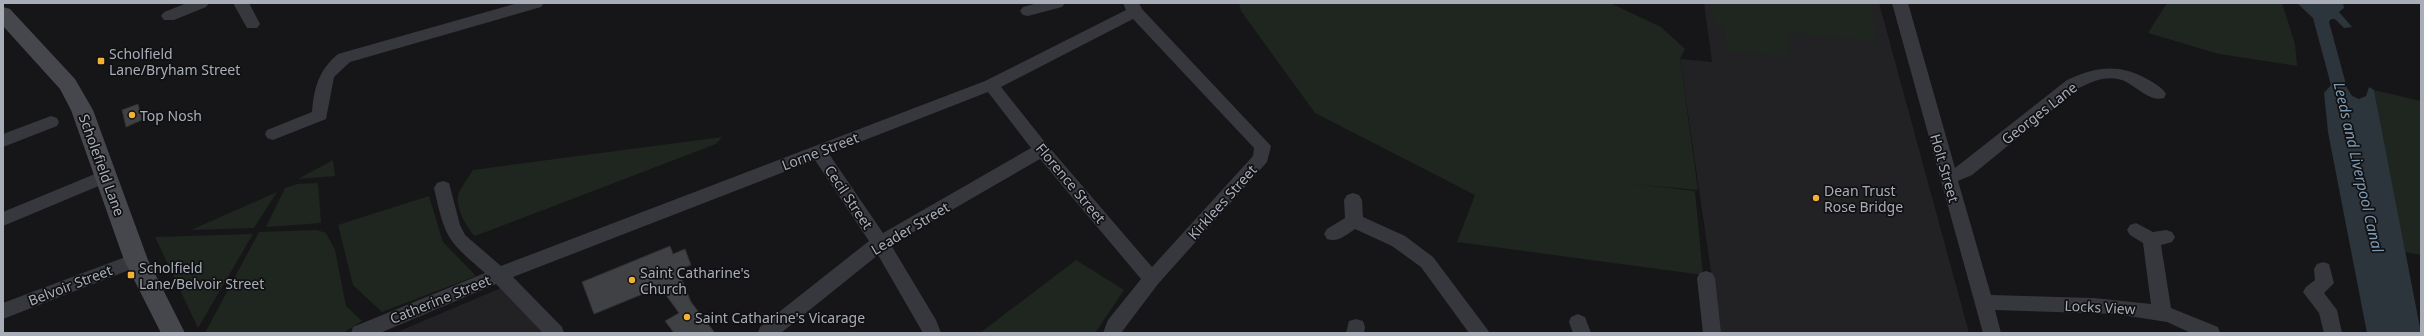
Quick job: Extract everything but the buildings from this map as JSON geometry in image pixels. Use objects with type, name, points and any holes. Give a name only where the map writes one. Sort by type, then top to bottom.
[{"type":"street","points":[[169,16],[201,3]]},
{"type":"street","points":[[241,3],[252,24]]},
{"type":"street","points":[[273,134],[320,115],[323,81],[332,66],[344,58],[536,3]]},
{"type":"street","points":[[1028,11],[1057,3]]},
{"type":"street","name":"Holt Street","points":[[1900,3],[1992,333]]},
{"type":"street","name":"Lorne Street","points":[[499,275],[818,151],[991,86],[1133,8]]},
{"type":"street","name":"Kirklees Street","points":[[1112,333],[1115,326],[1152,279],[1261,158],[1263,146],[1133,8]]},
{"type":"street","name":"Scholefield Lane","points":[[3,14],[68,84],[82,110],[107,175],[136,260],[173,333]]},
{"type":"street","name":"Georges Lane","points":[[1948,179],[1966,170],[2073,84],[2091,75],[2125,74],[2158,94]]},
{"type":"street","name":"Florence Street","points":[[991,86],[1042,150],[1152,279]]},
{"type":"street","points":[[3,141],[51,122]]},
{"type":"street","name":"Leader Street","points":[[767,333],[880,243],[1042,150]]},
{"type":"street","name":"Cecil Street","points":[[818,151],[880,243],[930,325],[932,333]]},
{"type":"street","points":[[3,219],[107,175]]},
{"type":"street","points":[[443,188],[455,234],[499,275],[555,333]]},
{"type":"street","points":[[1353,200],[1354,221]]},
{"type":"street","points":[[1333,234],[1354,221]]},
{"type":"street","points":[[1354,221],[1389,236],[1422,257],[1436,272],[1469,323],[1481,333]]},
{"type":"street","points":[[2151,235],[2162,313]]},
{"type":"street","name":"Belvoir Street","points":[[3,311],[136,260]]},
{"type":"street","points":[[2323,269],[2324,283],[2312,292],[2328,310],[2333,333]]},
{"type":"street","name":"Catherine Street","points":[[360,333],[499,275]]},
{"type":"street","points":[[1706,278],[1712,333]]},
{"type":"street","name":"Locks View","points":[[1984,302],[2114,305],[2162,313],[2188,321],[2211,333]]},
{"type":"shaded area","points":[[1239,3],[1610,3],[1661,27],[1685,49],[1680,59],[1698,190],[1632,184],[1695,191],[1703,275],[1457,242],[1475,195],[1315,113],[1241,11]]},
{"type":"shaded area","name":"Dean Trust Rose Bridge","points":[[1704,3],[1879,3],[1969,333],[1720,333],[1680,59],[1712,62]]},
{"type":"shaded area","points":[[1710,3],[1868,3],[1872,6],[1874,15],[1871,15],[1878,41],[1787,33],[1790,57],[1727,50],[1724,27],[1714,26]]},
{"type":"shaded area","points":[[2167,3],[2282,3],[2295,44],[2297,66],[2219,54],[2148,33]]},
{"type":"shaded area","points":[[2374,90],[2421,101],[2421,255],[2405,252]]},
{"type":"shaded area","points":[[722,137],[716,144],[475,236],[465,222],[459,209],[459,192],[473,170]]},
{"type":"shaded area","points":[[333,160],[335,176],[298,179]]},
{"type":"shaded area","points":[[318,183],[321,223],[266,227],[285,188],[297,184]]},
{"type":"shaded area","points":[[277,192],[254,228],[191,230]]},
{"type":"shaded area","points":[[429,196],[443,242],[476,276],[382,312],[353,285],[338,225]]},
{"type":"shaded area","points":[[317,230],[326,233],[335,250],[346,306],[362,321],[343,333],[205,333],[259,232]]},
{"type":"shaded area","points":[[253,234],[198,328],[155,237]]},
{"type":"shaded area","points":[[1076,260],[1124,290],[1095,333],[980,333]]},
{"type":"shaded area","points":[[501,288],[544,333],[395,333]]},
{"type":"water","name":"Leeds and Liverpool Canal","points":[[2297,3],[2343,3],[2344,8],[2339,12],[2352,27],[2344,28],[2335,19],[2331,19],[2329,22],[2347,88],[2352,96],[2359,99],[2366,96],[2369,87],[2374,90],[2421,333],[2367,333],[2328,132],[2324,93],[2331,85],[2313,18]]},
{"type":"place","name":"Scholfield Lane/Bryham Street","points":[[101,61]]},
{"type":"place","name":"Top Nosh","points":[[132,115]]},
{"type":"place","name":"Dean Trust Rose Bridge","points":[[1816,198]]},
{"type":"place","name":"Scholfield Lane/Belvoir Street","points":[[131,275]]},
{"type":"place","name":"Saint Catharine's Church","points":[[632,280]]},
{"type":"place","name":"Saint Catharine's Vicarage","points":[[687,317]]}]
